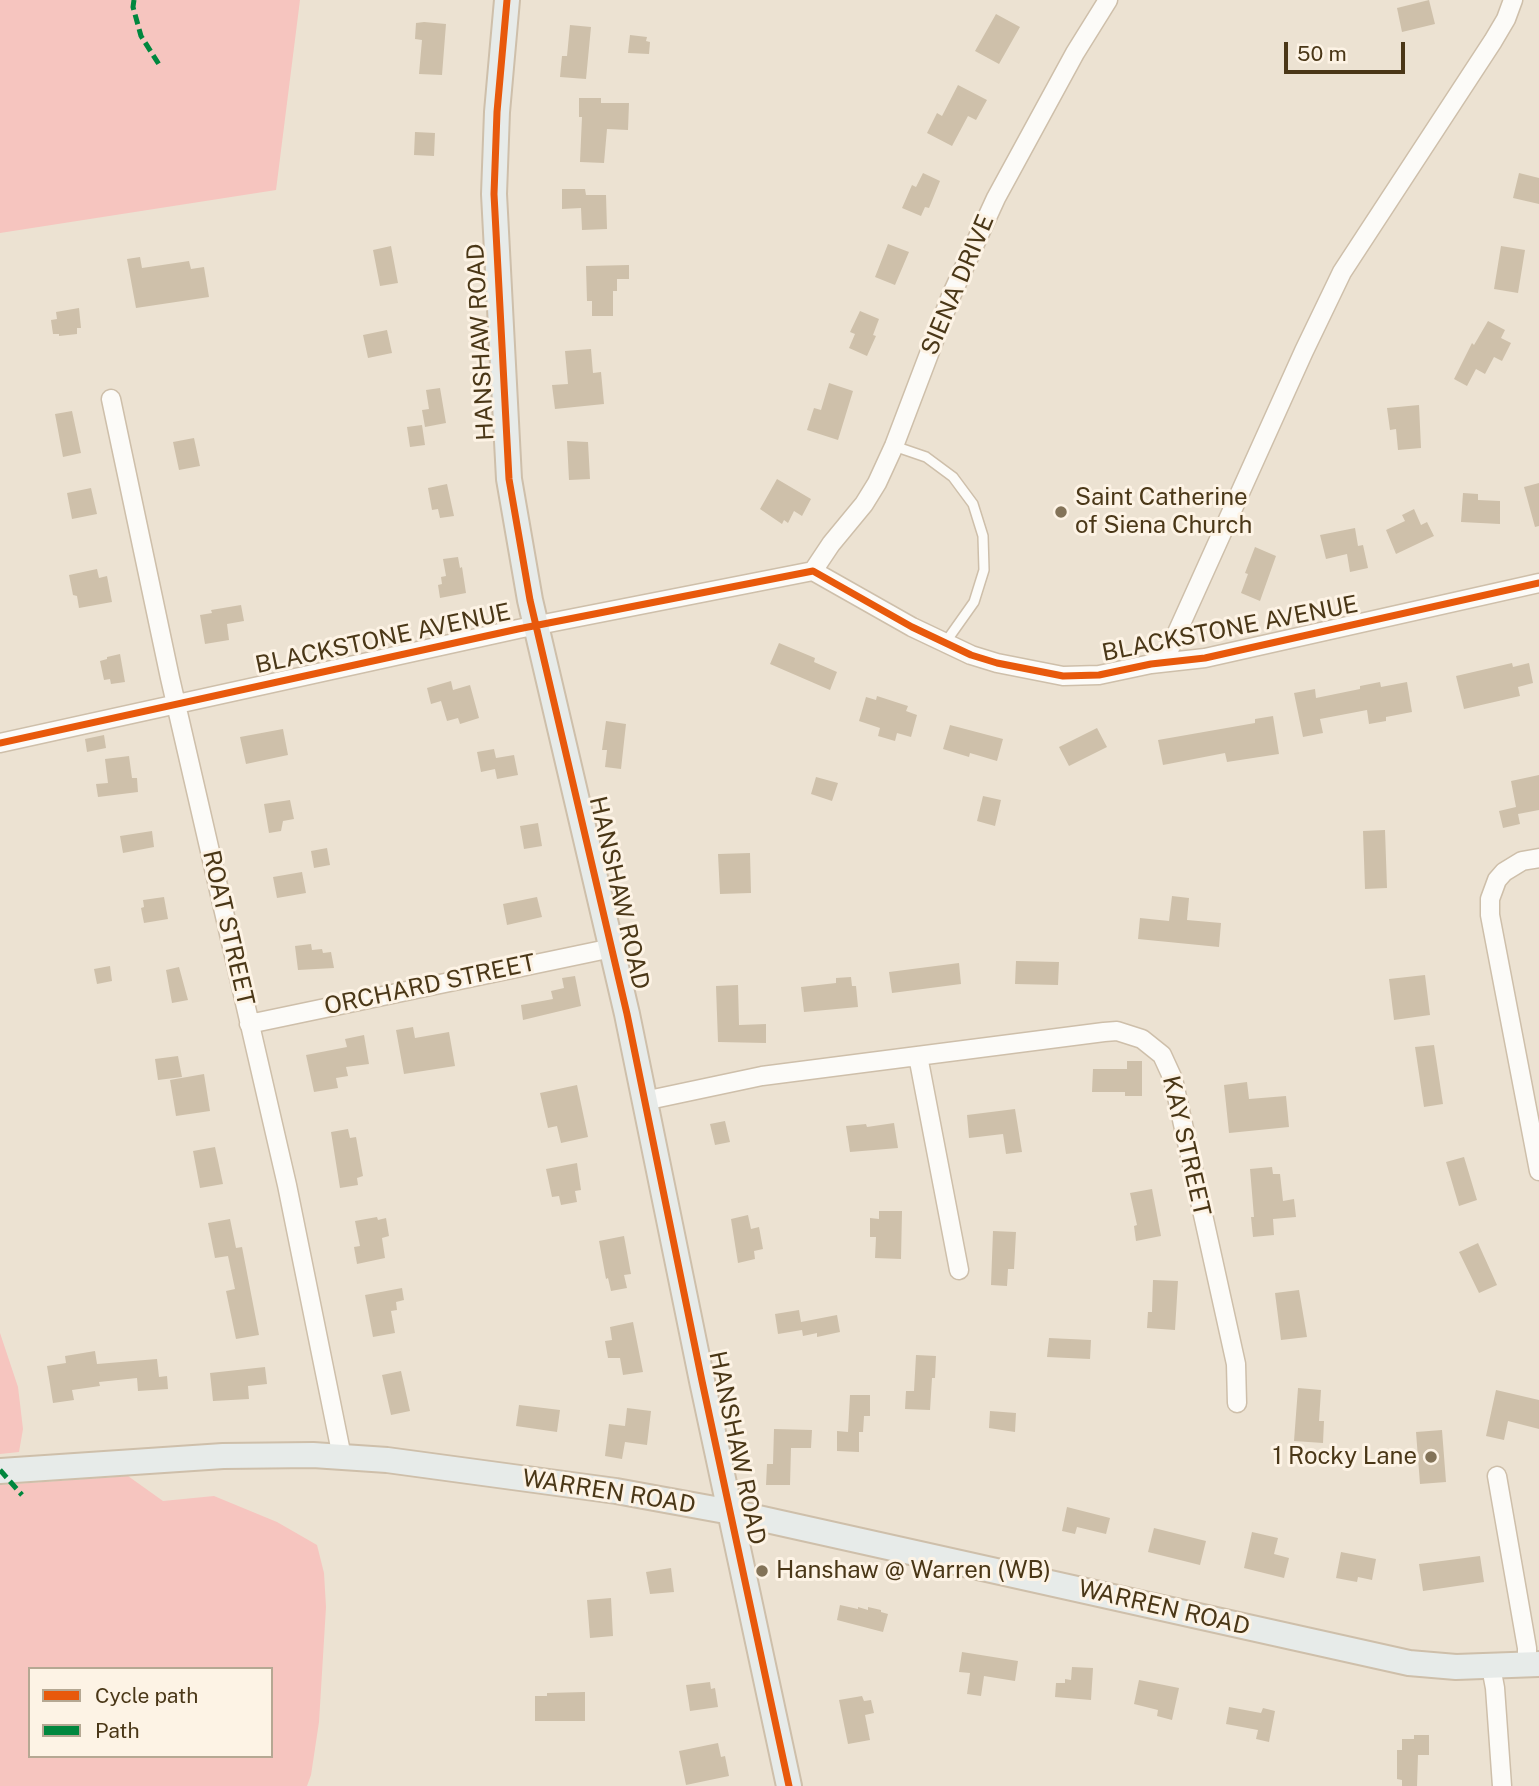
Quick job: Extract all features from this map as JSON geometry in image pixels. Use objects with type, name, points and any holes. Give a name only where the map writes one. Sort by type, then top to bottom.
[{"type":"street","name":"HANSHAW ROAD","points":[[507,0],[497,112],[494,194],[495,260],[509,479],[536,625],[612,948],[789,1786]]},
{"type":"street","name":"SIENA DRIVE","points":[[813,571],[877,483],[894,446],[950,296],[996,198],[1075,53],[1108,0]]},
{"type":"street","points":[[1151,664],[1170,648],[1342,272],[1493,41],[1513,0]]},
{"type":"street","name":"ROAT STREET","points":[[111,399],[176,704],[289,1197],[342,1457]]},
{"type":"street","name":"BLACKSTONE AVENUE","points":[[0,743],[536,625],[813,571],[945,643],[997,663],[1063,676],[1098,675],[1151,664],[1205,658],[1539,583]]},
{"type":"street","points":[[1539,858],[1521,861],[1504,872],[1497,880],[1490,899],[1490,915],[1539,1171]]},
{"type":"street","name":"ORCHARD STREET","points":[[249,1024],[612,948]]},
{"type":"street","name":"KAY STREET","points":[[644,1101],[762,1076],[1117,1031],[1142,1039],[1162,1055],[1173,1079],[1236,1364],[1237,1403]]},
{"type":"street","points":[[918,1056],[959,1270]]},
{"type":"street","name":"WARREN ROAD","points":[[0,1471],[223,1456],[313,1455],[387,1460],[641,1494],[1409,1663],[1456,1667],[1533,1664]]},
{"type":"street","points":[[1497,1476],[1527,1648],[1533,1664]]},
{"type":"street","points":[[1490,1667],[1495,1688],[1502,1786]]},
{"type":"lane","points":[[894,446],[926,457],[953,477],[973,504],[984,536],[984,570],[974,602],[945,643]]},
{"type":"shaded area","points":[[0,0],[300,0],[276,190],[0,233]]},
{"type":"shaded area","points":[[0,1333],[18,1387],[23,1429],[19,1452],[0,1454]]},
{"type":"shaded area","points":[[128,1476],[163,1501],[214,1496],[277,1522],[317,1545],[324,1573],[326,1607],[319,1722],[307,1786],[0,1786],[0,1485]]},
{"type":"building","points":[[1429,0],[1435,24],[1402,32],[1397,8]]},
{"type":"building","points":[[996,14],[1020,27],[999,64],[975,51]]},
{"type":"building","points":[[416,23],[446,24],[442,75],[419,74],[422,40],[415,39]]},
{"type":"building","points":[[570,25],[591,27],[586,79],[560,77],[562,56],[567,56]]},
{"type":"building","points":[[630,35],[647,37],[646,41],[650,42],[649,54],[628,53]]},
{"type":"building","points":[[958,85],[987,100],[976,120],[968,116],[952,146],[927,133],[937,113],[942,116]]},
{"type":"building","points":[[579,98],[601,98],[601,103],[629,103],[628,130],[607,129],[604,163],[580,162],[582,117],[579,117]]},
{"type":"building","points":[[415,132],[435,133],[434,156],[414,155]]},
{"type":"building","points":[[923,173],[940,181],[929,208],[925,207],[921,216],[902,208],[912,185],[916,187]]},
{"type":"building","points":[[1519,173],[1539,178],[1539,204],[1513,198]]},
{"type":"building","points":[[562,189],[585,189],[586,195],[606,195],[607,229],[582,230],[581,208],[562,209]]},
{"type":"building","points":[[888,244],[909,252],[895,285],[875,277]]},
{"type":"building","points":[[391,246],[398,283],[380,286],[373,250]]},
{"type":"building","points":[[1501,246],[1525,250],[1518,293],[1494,289]]},
{"type":"building","points":[[140,257],[142,268],[189,261],[191,269],[204,267],[209,297],[136,308],[127,259]]},
{"type":"building","points":[[629,265],[629,279],[617,279],[617,291],[613,291],[613,316],[592,316],[592,301],[587,301],[586,266]]},
{"type":"building","points":[[79,308],[81,328],[77,328],[77,334],[53,334],[51,320],[57,319],[56,312]]},
{"type":"building","points":[[860,311],[879,319],[873,335],[876,336],[867,356],[849,348],[855,334],[850,332]]},
{"type":"building","points":[[1488,321],[1505,330],[1501,338],[1511,343],[1502,361],[1494,357],[1485,374],[1476,369],[1467,386],[1454,379],[1472,343],[1474,345]]},
{"type":"building","points":[[387,330],[392,353],[368,358],[363,335]]},
{"type":"building","points":[[591,349],[593,373],[601,372],[604,404],[555,409],[552,385],[568,384],[565,351]]},
{"type":"building","points":[[829,383],[853,391],[838,440],[807,430],[814,408],[821,410]]},
{"type":"building","points":[[440,388],[446,423],[425,427],[422,410],[429,409],[426,390]]},
{"type":"building","points":[[1419,405],[1421,448],[1398,450],[1396,429],[1390,430],[1387,408]]},
{"type":"building","points":[[72,411],[81,453],[63,457],[55,414]]},
{"type":"building","points":[[422,425],[425,445],[410,447],[407,427]]},
{"type":"building","points":[[194,438],[200,466],[179,470],[173,442]]},
{"type":"building","points":[[567,441],[588,442],[590,479],[569,480]]},
{"type":"building","points":[[777,479],[811,499],[802,516],[794,511],[788,523],[784,520],[782,524],[760,509]]},
{"type":"building","points":[[1539,483],[1539,526],[1535,527],[1524,487]]},
{"type":"building","points":[[447,484],[454,516],[440,518],[438,509],[432,510],[428,488]]},
{"type":"building","points":[[91,488],[97,514],[72,519],[67,493]]},
{"type":"building","points":[[1463,493],[1478,494],[1478,500],[1500,501],[1500,524],[1461,522]]},
{"type":"building","points":[[1414,509],[1421,525],[1427,522],[1434,536],[1396,554],[1386,530],[1405,521],[1402,515]]},
{"type":"building","points":[[1355,528],[1358,546],[1363,545],[1368,568],[1350,572],[1347,554],[1326,559],[1320,535]]},
{"type":"building","points":[[1255,547],[1276,556],[1260,601],[1241,593]]},
{"type":"building","points":[[458,557],[466,593],[440,598],[438,585],[442,584],[441,577],[446,576],[443,559]]},
{"type":"building","points":[[97,569],[99,578],[107,576],[112,602],[79,608],[69,575]]},
{"type":"building","points":[[241,605],[244,621],[227,624],[229,640],[205,644],[200,615],[212,613],[211,610]]},
{"type":"building","points":[[779,643],[815,658],[814,662],[837,672],[830,690],[770,664]]},
{"type":"building","points":[[120,654],[125,682],[111,684],[110,679],[104,680],[100,661]]},
{"type":"building","points":[[1512,663],[1513,667],[1529,663],[1533,683],[1518,687],[1520,696],[1464,709],[1456,676]]},
{"type":"building","points":[[451,681],[453,690],[470,685],[479,718],[460,724],[458,718],[447,721],[441,701],[431,704],[427,688]]},
{"type":"building","points":[[1380,682],[1381,687],[1407,682],[1412,712],[1386,717],[1386,721],[1369,724],[1367,710],[1320,719],[1323,733],[1303,737],[1294,693],[1315,689],[1316,698]]},
{"type":"building","points":[[877,696],[908,706],[906,711],[917,715],[911,737],[897,733],[895,741],[878,736],[880,728],[859,721],[866,697],[876,700]]},
{"type":"building","points":[[1273,716],[1279,754],[1227,762],[1225,753],[1163,765],[1158,740],[1255,723],[1255,719]]},
{"type":"building","points":[[606,721],[626,724],[621,769],[605,767],[607,750],[602,750]]},
{"type":"building","points":[[950,725],[1003,739],[997,761],[970,753],[969,757],[943,749]]},
{"type":"building","points":[[1097,728],[1107,747],[1069,766],[1059,747]]},
{"type":"building","points":[[283,729],[288,755],[246,764],[240,737]]},
{"type":"building","points":[[104,735],[106,748],[87,752],[85,739]]},
{"type":"building","points":[[494,749],[496,758],[514,755],[518,775],[497,779],[495,769],[481,772],[477,752]]},
{"type":"building","points":[[129,756],[132,778],[137,778],[138,792],[98,797],[96,784],[108,783],[105,759]]},
{"type":"building","points":[[1539,775],[1539,810],[1518,814],[1520,824],[1503,828],[1499,811],[1516,807],[1511,781]]},
{"type":"building","points":[[816,777],[838,783],[832,801],[811,794]]},
{"type":"building","points":[[983,796],[1001,800],[995,826],[977,821]]},
{"type":"building","points":[[290,800],[294,819],[283,821],[281,831],[269,833],[264,804]]},
{"type":"building","points":[[538,823],[542,846],[524,849],[520,826]]},
{"type":"building","points":[[1385,830],[1387,888],[1365,889],[1363,831]]},
{"type":"building","points":[[152,831],[154,847],[123,853],[120,836]]},
{"type":"building","points":[[327,848],[330,865],[314,868],[311,851]]},
{"type":"building","points":[[750,853],[751,893],[720,894],[718,854]]},
{"type":"building","points":[[302,872],[306,893],[277,898],[273,877]]},
{"type":"building","points":[[1172,896],[1189,898],[1187,920],[1221,923],[1219,947],[1138,939],[1140,918],[1169,921]]},
{"type":"building","points":[[164,897],[168,919],[144,923],[141,908],[144,907],[143,900]]},
{"type":"building","points":[[537,897],[542,917],[507,925],[503,904]]},
{"type":"building","points":[[311,944],[312,950],[331,952],[334,968],[298,970],[295,946]]},
{"type":"building","points":[[1016,961],[1059,962],[1058,985],[1015,984]]},
{"type":"building","points":[[959,963],[961,984],[892,993],[889,972]]},
{"type":"building","points":[[110,966],[112,981],[97,984],[94,969]]},
{"type":"building","points":[[179,967],[188,1000],[172,1003],[166,970]]},
{"type":"building","points":[[1425,975],[1430,1015],[1394,1020],[1389,979]]},
{"type":"building","points":[[575,976],[581,1006],[523,1020],[521,1005],[553,999],[551,991],[564,988],[562,978]]},
{"type":"building","points":[[851,977],[852,986],[856,986],[858,1007],[804,1012],[801,987],[836,983],[836,978]]},
{"type":"building","points":[[738,985],[739,1025],[766,1024],[766,1043],[718,1042],[716,986]]},
{"type":"building","points":[[413,1027],[415,1038],[449,1032],[455,1066],[404,1074],[396,1030]]},
{"type":"building","points":[[364,1035],[369,1064],[346,1067],[348,1076],[336,1078],[338,1088],[314,1092],[306,1055],[347,1047],[345,1039]]},
{"type":"building","points":[[1434,1045],[1443,1104],[1424,1107],[1415,1047]]},
{"type":"building","points":[[178,1056],[182,1077],[158,1080],[155,1059]]},
{"type":"building","points":[[1127,1061],[1142,1061],[1142,1096],[1125,1096],[1125,1092],[1092,1092],[1093,1069],[1127,1069]]},
{"type":"building","points":[[204,1074],[210,1111],[176,1116],[170,1080]]},
{"type":"building","points":[[1247,1082],[1249,1099],[1286,1096],[1289,1127],[1229,1133],[1224,1085]]},
{"type":"building","points":[[577,1085],[588,1137],[561,1143],[557,1126],[548,1128],[540,1093]]},
{"type":"building","points":[[1015,1109],[1022,1152],[1006,1154],[1003,1134],[969,1138],[967,1115]]},
{"type":"building","points":[[725,1121],[730,1142],[715,1145],[710,1124]]},
{"type":"building","points":[[894,1123],[898,1148],[850,1152],[846,1126],[866,1124],[867,1127]]},
{"type":"building","points":[[348,1129],[350,1138],[356,1137],[363,1176],[357,1178],[358,1185],[340,1188],[331,1132]]},
{"type":"building","points":[[215,1147],[223,1184],[200,1188],[193,1151]]},
{"type":"building","points":[[1464,1157],[1477,1200],[1459,1206],[1446,1162]]},
{"type":"building","points":[[577,1163],[581,1190],[575,1191],[577,1202],[561,1205],[559,1196],[552,1197],[546,1169]]},
{"type":"building","points":[[1272,1167],[1273,1174],[1280,1174],[1283,1201],[1294,1199],[1296,1217],[1273,1219],[1274,1235],[1253,1237],[1250,1169]]},
{"type":"building","points":[[1152,1189],[1161,1236],[1136,1241],[1134,1226],[1137,1225],[1130,1193]]},
{"type":"building","points":[[879,1211],[902,1211],[901,1259],[875,1258],[876,1237],[870,1237],[870,1218],[879,1219]]},
{"type":"building","points":[[748,1215],[751,1229],[759,1227],[763,1249],[754,1251],[755,1259],[738,1263],[731,1219]]},
{"type":"building","points":[[377,1217],[378,1220],[386,1218],[389,1236],[382,1238],[385,1258],[357,1264],[354,1247],[360,1246],[355,1221]]},
{"type":"building","points":[[230,1219],[236,1248],[242,1247],[259,1335],[236,1339],[226,1291],[235,1289],[228,1256],[215,1258],[208,1223]]},
{"type":"building","points":[[993,1231],[1016,1232],[1014,1269],[1008,1269],[1007,1286],[991,1285]]},
{"type":"building","points":[[624,1236],[631,1274],[624,1275],[627,1288],[611,1291],[599,1241]]},
{"type":"building","points":[[1478,1243],[1497,1285],[1479,1293],[1459,1252]]},
{"type":"building","points":[[1153,1280],[1178,1281],[1175,1330],[1147,1328],[1148,1312],[1152,1312]]},
{"type":"building","points":[[402,1288],[404,1300],[396,1302],[397,1310],[391,1311],[395,1333],[373,1337],[365,1295]]},
{"type":"building","points":[[1299,1290],[1307,1337],[1281,1340],[1275,1293]]},
{"type":"building","points":[[799,1310],[801,1322],[837,1315],[840,1332],[817,1337],[817,1333],[803,1336],[802,1330],[778,1334],[775,1314]]},
{"type":"building","points":[[633,1322],[643,1372],[623,1375],[620,1358],[608,1358],[605,1341],[612,1340],[610,1327]]},
{"type":"building","points":[[1049,1338],[1091,1340],[1090,1359],[1047,1357]]},
{"type":"building","points":[[95,1351],[97,1364],[157,1359],[159,1377],[167,1376],[168,1389],[138,1391],[137,1378],[99,1382],[100,1386],[72,1390],[74,1400],[53,1403],[47,1366],[66,1363],[65,1356]]},
{"type":"building","points":[[916,1355],[936,1356],[930,1410],[905,1409],[906,1391],[914,1391]]},
{"type":"building","points":[[265,1367],[267,1384],[248,1386],[249,1399],[213,1401],[210,1373]]},
{"type":"building","points":[[401,1371],[410,1411],[391,1415],[382,1375]]},
{"type":"building","points":[[1298,1388],[1321,1390],[1319,1421],[1324,1421],[1323,1443],[1294,1441]]},
{"type":"building","points":[[1496,1390],[1539,1400],[1539,1429],[1508,1421],[1504,1440],[1486,1436]]},
{"type":"building","points":[[850,1395],[870,1395],[870,1416],[864,1416],[863,1432],[859,1432],[859,1452],[837,1451],[837,1431],[848,1432]]},
{"type":"building","points":[[519,1405],[560,1410],[557,1432],[516,1426]]},
{"type":"building","points":[[627,1408],[651,1411],[647,1445],[625,1442],[622,1459],[605,1456],[609,1424],[625,1426]]},
{"type":"building","points":[[990,1411],[1016,1413],[1015,1432],[989,1428]]},
{"type":"building","points":[[774,1429],[812,1430],[811,1448],[791,1448],[790,1485],[766,1485],[767,1464],[773,1464]]},
{"type":"building","name":"1 Rocky Lane","points":[[1442,1430],[1446,1482],[1420,1484],[1416,1432]]},
{"type":"building","points":[[1067,1507],[1110,1518],[1106,1534],[1077,1527],[1075,1534],[1062,1531]]},
{"type":"building","points":[[1154,1528],[1206,1541],[1200,1565],[1148,1552]]},
{"type":"building","points":[[1252,1532],[1278,1538],[1274,1554],[1289,1558],[1284,1578],[1244,1568]]},
{"type":"building","points":[[1341,1552],[1376,1559],[1372,1580],[1358,1577],[1357,1582],[1336,1578]]},
{"type":"building","points":[[1480,1556],[1484,1582],[1423,1591],[1419,1564]]},
{"type":"building","points":[[671,1568],[674,1592],[650,1594],[646,1572]]},
{"type":"building","points":[[611,1598],[613,1636],[590,1638],[587,1600]]},
{"type":"building","points":[[840,1605],[868,1610],[868,1607],[888,1614],[883,1632],[837,1620]]},
{"type":"building","points":[[962,1652],[1018,1661],[1015,1681],[984,1676],[981,1696],[967,1694],[970,1673],[959,1672]]},
{"type":"building","points":[[1072,1667],[1093,1668],[1091,1700],[1055,1697],[1056,1683],[1065,1683],[1065,1679],[1071,1680]]},
{"type":"building","points":[[1139,1680],[1179,1688],[1172,1720],[1157,1716],[1158,1710],[1134,1704]]},
{"type":"building","points":[[710,1682],[711,1689],[715,1688],[718,1707],[690,1711],[686,1685]]},
{"type":"building","points":[[585,1692],[585,1721],[535,1721],[535,1696]]},
{"type":"building","points":[[862,1696],[864,1701],[871,1700],[874,1713],[865,1715],[870,1740],[848,1744],[839,1700]]},
{"type":"building","points":[[1229,1707],[1261,1713],[1263,1708],[1275,1711],[1269,1742],[1256,1739],[1258,1730],[1226,1724]]},
{"type":"building","points":[[1414,1735],[1429,1735],[1429,1755],[1418,1755],[1417,1786],[1402,1786],[1402,1780],[1397,1779],[1397,1750],[1402,1750],[1402,1739],[1414,1739]]},
{"type":"building","points":[[718,1743],[721,1757],[725,1756],[729,1776],[686,1785],[679,1751]]},
{"type":"marked path","points":[[134,0],[133,7],[141,36],[160,66]]},
{"type":"marked path","points":[[0,1470],[22,1495]]},
{"type":"cycle path","points":[[507,0],[497,112],[494,194],[509,479],[530,600],[627,1014],[789,1786]]},
{"type":"cycle path","points":[[0,743],[518,629],[813,571],[912,627],[971,655],[1063,676],[1099,675],[1151,664],[1205,658],[1539,583]]},
{"type":"place","name":"Saint Catherine of Siena Church","points":[[1061,512]]},
{"type":"place","name":"1 Rocky Lane","points":[[1431,1457]]},
{"type":"place","name":"Hanshaw @ Warren (WB)","points":[[762,1571]]}]
